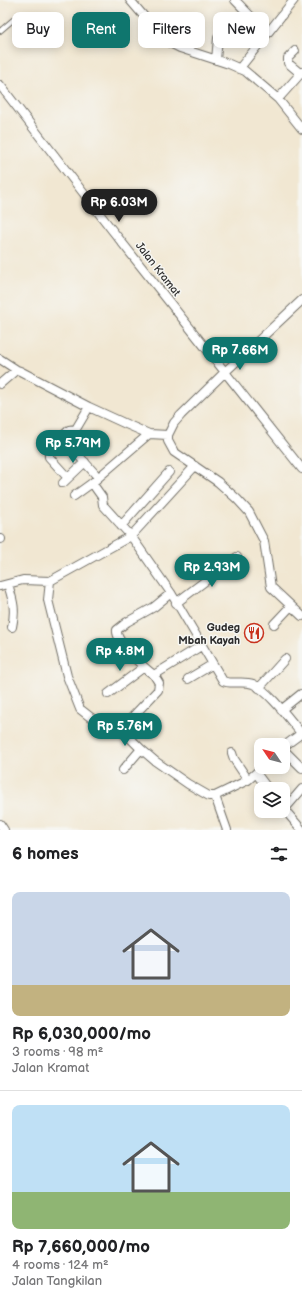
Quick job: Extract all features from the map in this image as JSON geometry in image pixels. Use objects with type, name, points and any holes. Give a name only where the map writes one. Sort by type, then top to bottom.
[{"type":"street","points":[[130,0],[160,35],[168,42],[180,48],[245,71],[278,99],[302,129]]},
{"type":"street","points":[[235,0],[247,12]]},
{"type":"street","points":[[269,30],[290,2]]},
{"type":"street","points":[[216,60],[217,48]]},
{"type":"street","points":[[239,69],[255,48]]},
{"type":"street","points":[[278,99],[301,73],[288,63],[288,58],[295,51]]},
{"type":"street","name":"Jalan Kramat","points":[[0,85],[112,230],[302,469]]},
{"type":"street","points":[[302,300],[225,372],[174,424],[168,436],[168,441],[174,452],[228,491],[249,512],[264,541],[272,587],[302,616]]},
{"type":"street","points":[[0,359],[17,370],[89,408],[149,434],[168,436]]},
{"type":"street","points":[[0,384],[17,370]]},
{"type":"street","points":[[85,462],[66,480],[48,454],[67,431],[76,429],[89,408]]},
{"type":"street","points":[[74,496],[149,434]]},
{"type":"street","points":[[62,437],[85,462],[95,480],[102,497],[103,505],[131,536],[170,593],[223,681],[245,682],[254,685],[264,692],[302,733],[290,742]]},
{"type":"street","points":[[0,586],[23,580],[50,581],[131,536],[195,466]]},
{"type":"street","points":[[121,526],[169,472]]},
{"type":"street","points":[[176,603],[237,557]]},
{"type":"street","points":[[50,581],[48,600],[67,676],[80,709],[94,720],[112,729],[119,730],[128,736],[155,761],[188,784],[209,796],[215,796],[248,780],[255,774]]},
{"type":"street","points":[[8,584],[14,604],[12,627]]},
{"type":"street","points":[[119,730],[158,690],[159,683],[154,675],[132,654],[118,637],[116,634],[117,630],[127,622],[154,607],[170,593]]},
{"type":"street","points":[[274,624],[291,606]]},
{"type":"street","points":[[154,675],[201,646]]},
{"type":"street","points":[[259,688],[285,659]]},
{"type":"street","points":[[188,679],[213,664]]},
{"type":"street","points":[[108,694],[144,666]]},
{"type":"street","points":[[282,710],[301,694]]},
{"type":"street","points":[[123,770],[141,749]]},
{"type":"street","points":[[232,753],[234,759],[248,780]]},
{"type":"street","points":[[290,755],[302,768]]},
{"type":"street","points":[[290,802],[302,789]]},
{"type":"street","points":[[215,796],[227,830]]},
{"type":"street","points":[[290,816],[302,830]]},
{"type":"street","points":[[0,824],[4,830]]},
{"type":"lane","points":[[0,31],[12,21]]},
{"type":"place","name":"Gudeg Mbah Kayah","points":[[254,633]]}]
